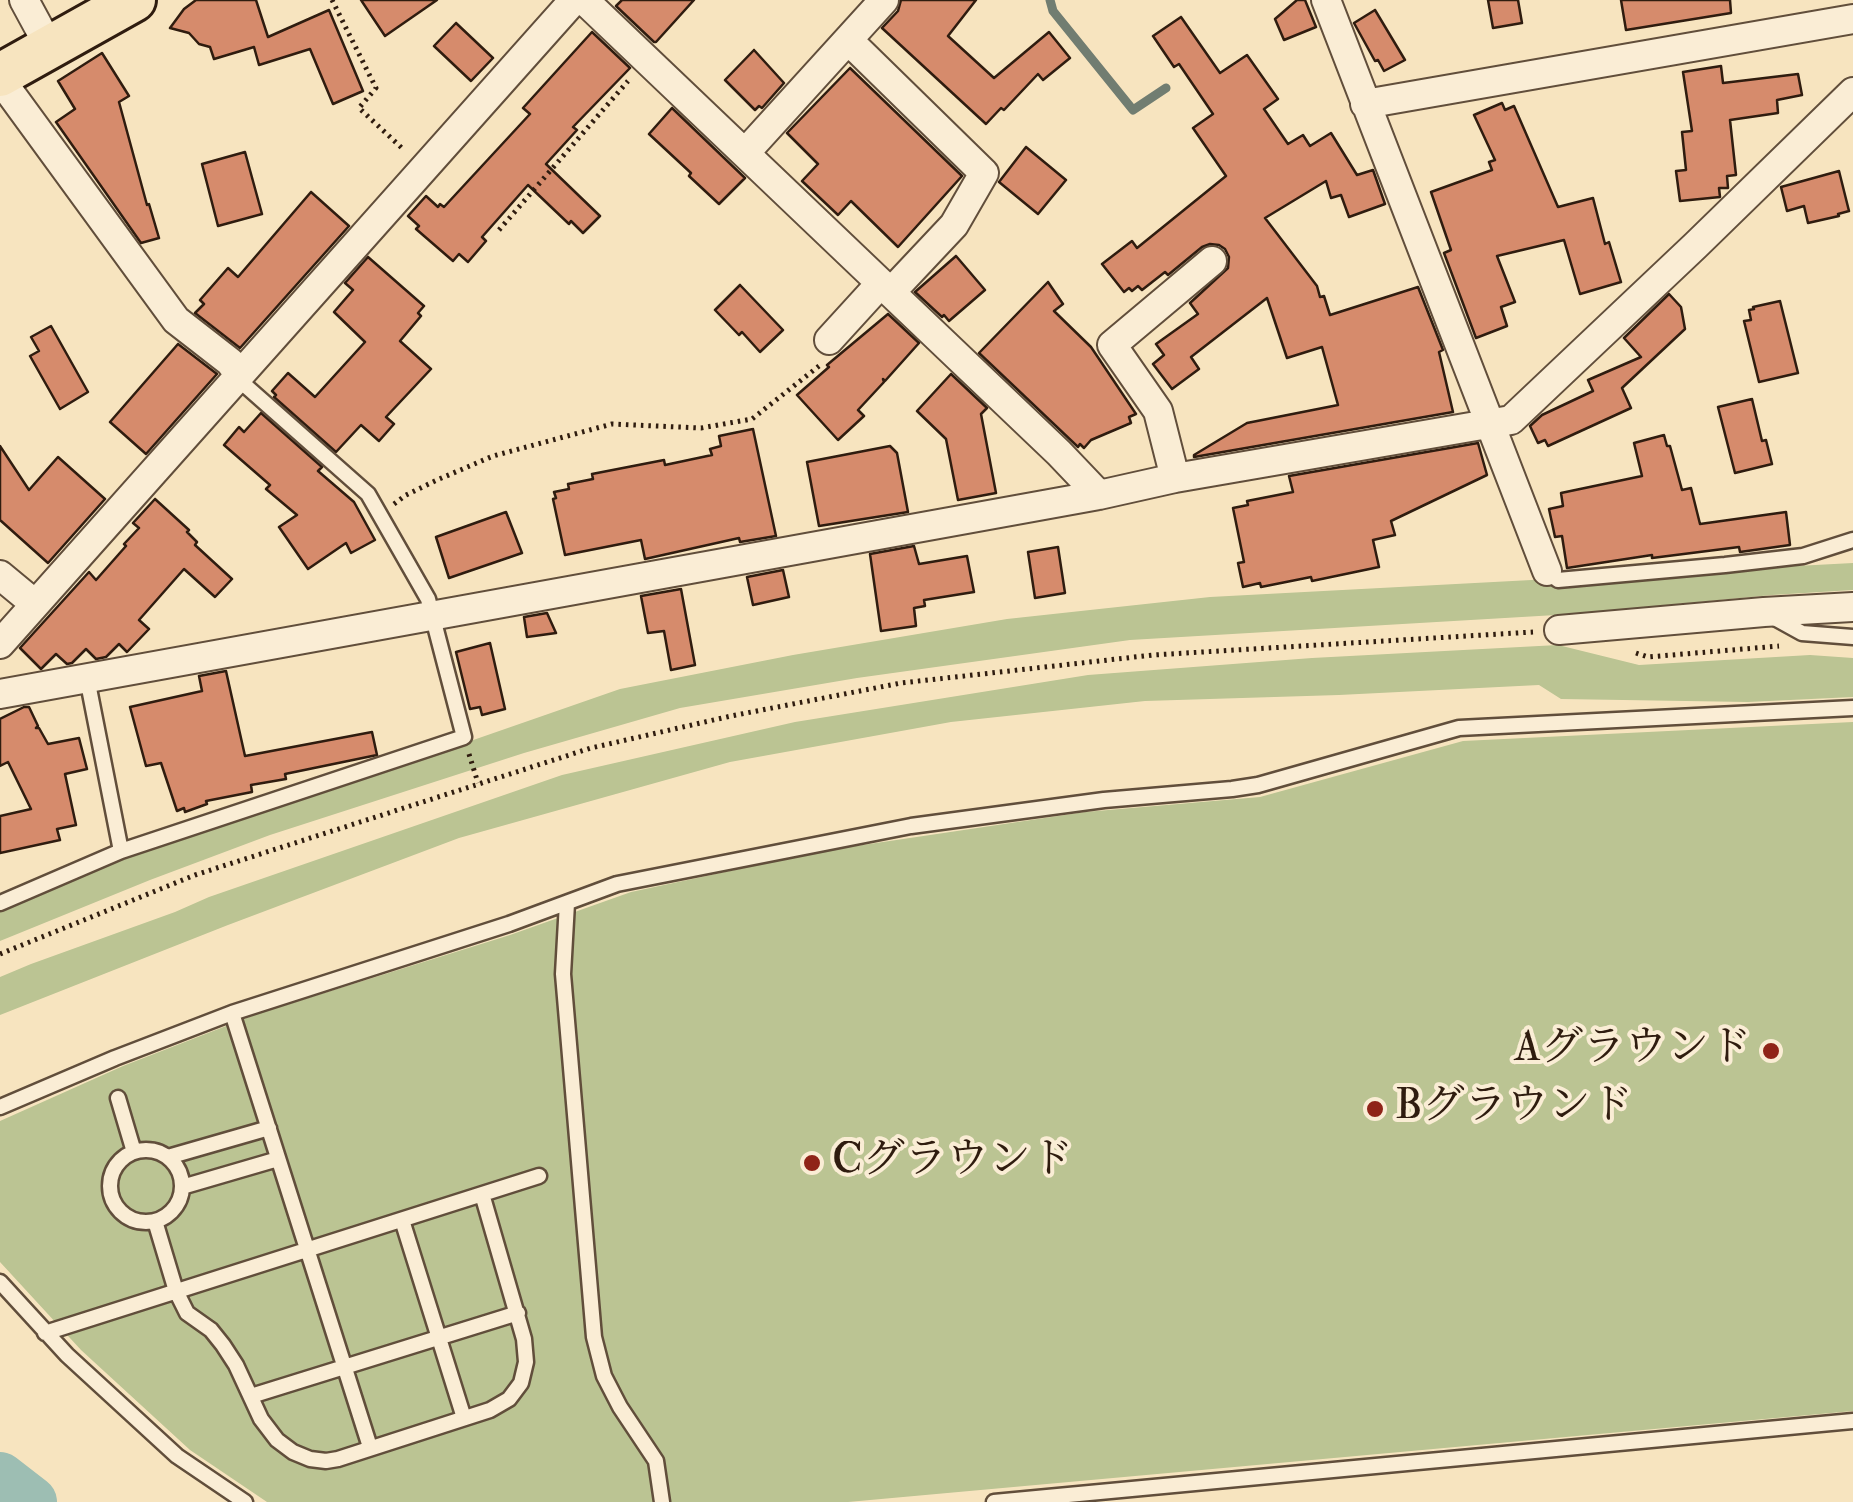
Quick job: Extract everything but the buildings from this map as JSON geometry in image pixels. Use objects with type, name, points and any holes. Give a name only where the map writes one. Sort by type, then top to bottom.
[{"type":"main road","points":[[0,77],[134,0]]},
{"type":"street","points":[[24,0],[50,48]]},
{"type":"street","points":[[0,644],[574,0]]},
{"type":"street","points":[[584,0],[1059,452],[1099,495]]},
{"type":"street","points":[[745,152],[884,0]]},
{"type":"street","points":[[1326,0],[1547,571]]},
{"type":"street","points":[[1365,104],[1853,18]]},
{"type":"street","points":[[829,340],[954,225],[984,173],[848,40]]},
{"type":"street","points":[[0,77],[176,320],[240,374]]},
{"type":"street","points":[[0,694],[1511,420],[1853,92]]},
{"type":"street","points":[[1175,478],[1158,411],[1112,344],[1212,261]]},
{"type":"street","points":[[0,575],[35,604]]},
{"type":"street","points":[[1558,630],[1853,606]]},
{"type":"lane","points":[[0,903],[122,850],[464,737],[428,600],[368,494],[247,387],[240,374]]},
{"type":"lane","points":[[1547,571],[1558,580],[1744,563],[1848,546]]},
{"type":"lane","points":[[1764,612],[1802,632],[1853,637]]},
{"type":"lane","points":[[87,678],[122,850]]},
{"type":"lane","points":[[0,1107],[232,1012],[509,924],[617,884],[910,826],[1104,800],[1258,785],[1460,728],[1853,708]]},
{"type":"lane","points":[[567,903],[563,974],[594,1338],[604,1376],[656,1462],[662,1502]]},
{"type":"lane","points":[[232,1012],[370,1447]]},
{"type":"lane","points":[[118,1098],[134,1152]]},
{"type":"lane","points":[[168,1157],[269,1128]]},
{"type":"lane","points":[[152,1150],[168,1157],[179,1171],[182,1186],[175,1206],[155,1220],[143,1222],[121,1212],[110,1192],[114,1169],[134,1152],[152,1150]]},
{"type":"lane","points":[[182,1186],[278,1159]]},
{"type":"lane","points":[[46,1332],[539,1176]]},
{"type":"lane","points":[[155,1220],[186,1313],[211,1330],[223,1345],[262,1419],[278,1440],[293,1452],[326,1461],[490,1410],[509,1399],[521,1383],[526,1362],[524,1338],[482,1194]]},
{"type":"lane","points":[[402,1220],[464,1418]]},
{"type":"lane","points":[[0,1282],[46,1332],[177,1456],[245,1502]]},
{"type":"lane","points":[[250,1396],[518,1313]]},
{"type":"lane","points":[[994,1502],[1853,1420]]},
{"type":"path","points":[[332,0],[376,88],[359,108],[424,168]]},
{"type":"path","points":[[499,230],[647,60]]},
{"type":"path","points":[[380,516],[406,496],[493,456],[612,424],[702,428],[752,418],[819,366],[829,340]]},
{"type":"path","points":[[0,954],[194,875],[590,748],[731,716],[901,684],[1153,656],[1558,630]]},
{"type":"path","points":[[1630,651],[1648,656],[1782,646]]},
{"type":"green space","points":[[1853,563],[1853,590],[1573,614],[1130,640],[857,678],[680,708],[524,753],[270,835],[0,941],[0,910],[155,844],[318,794],[620,689],[1007,619],[1210,597]]},
{"type":"green space","points":[[1558,645],[1639,665],[1810,655],[1853,658],[1853,697],[1748,702],[1561,699],[1539,685],[1145,701],[951,722],[730,762],[459,838],[0,1015],[0,977],[209,897],[562,775],[795,722],[1088,675]]},
{"type":"green space","points":[[1853,722],[1853,1411],[848,1502],[267,1502],[190,1450],[81,1350],[0,1262],[0,1121],[123,1066],[257,1014],[510,935],[631,892],[829,850],[1085,812],[1260,797],[1463,741]]},
{"type":"waterway","points":[[1050,0],[1053,11],[1133,110],[1166,88]]},
{"type":"waterway","points":[[0,1478],[31,1502]]},
{"type":"place","name":"Aグラウンド","points":[[1771,1051]]},
{"type":"place","name":"Bグラウンド","points":[[1375,1109]]},
{"type":"place","name":"Cグラウンド","points":[[812,1163]]}]
